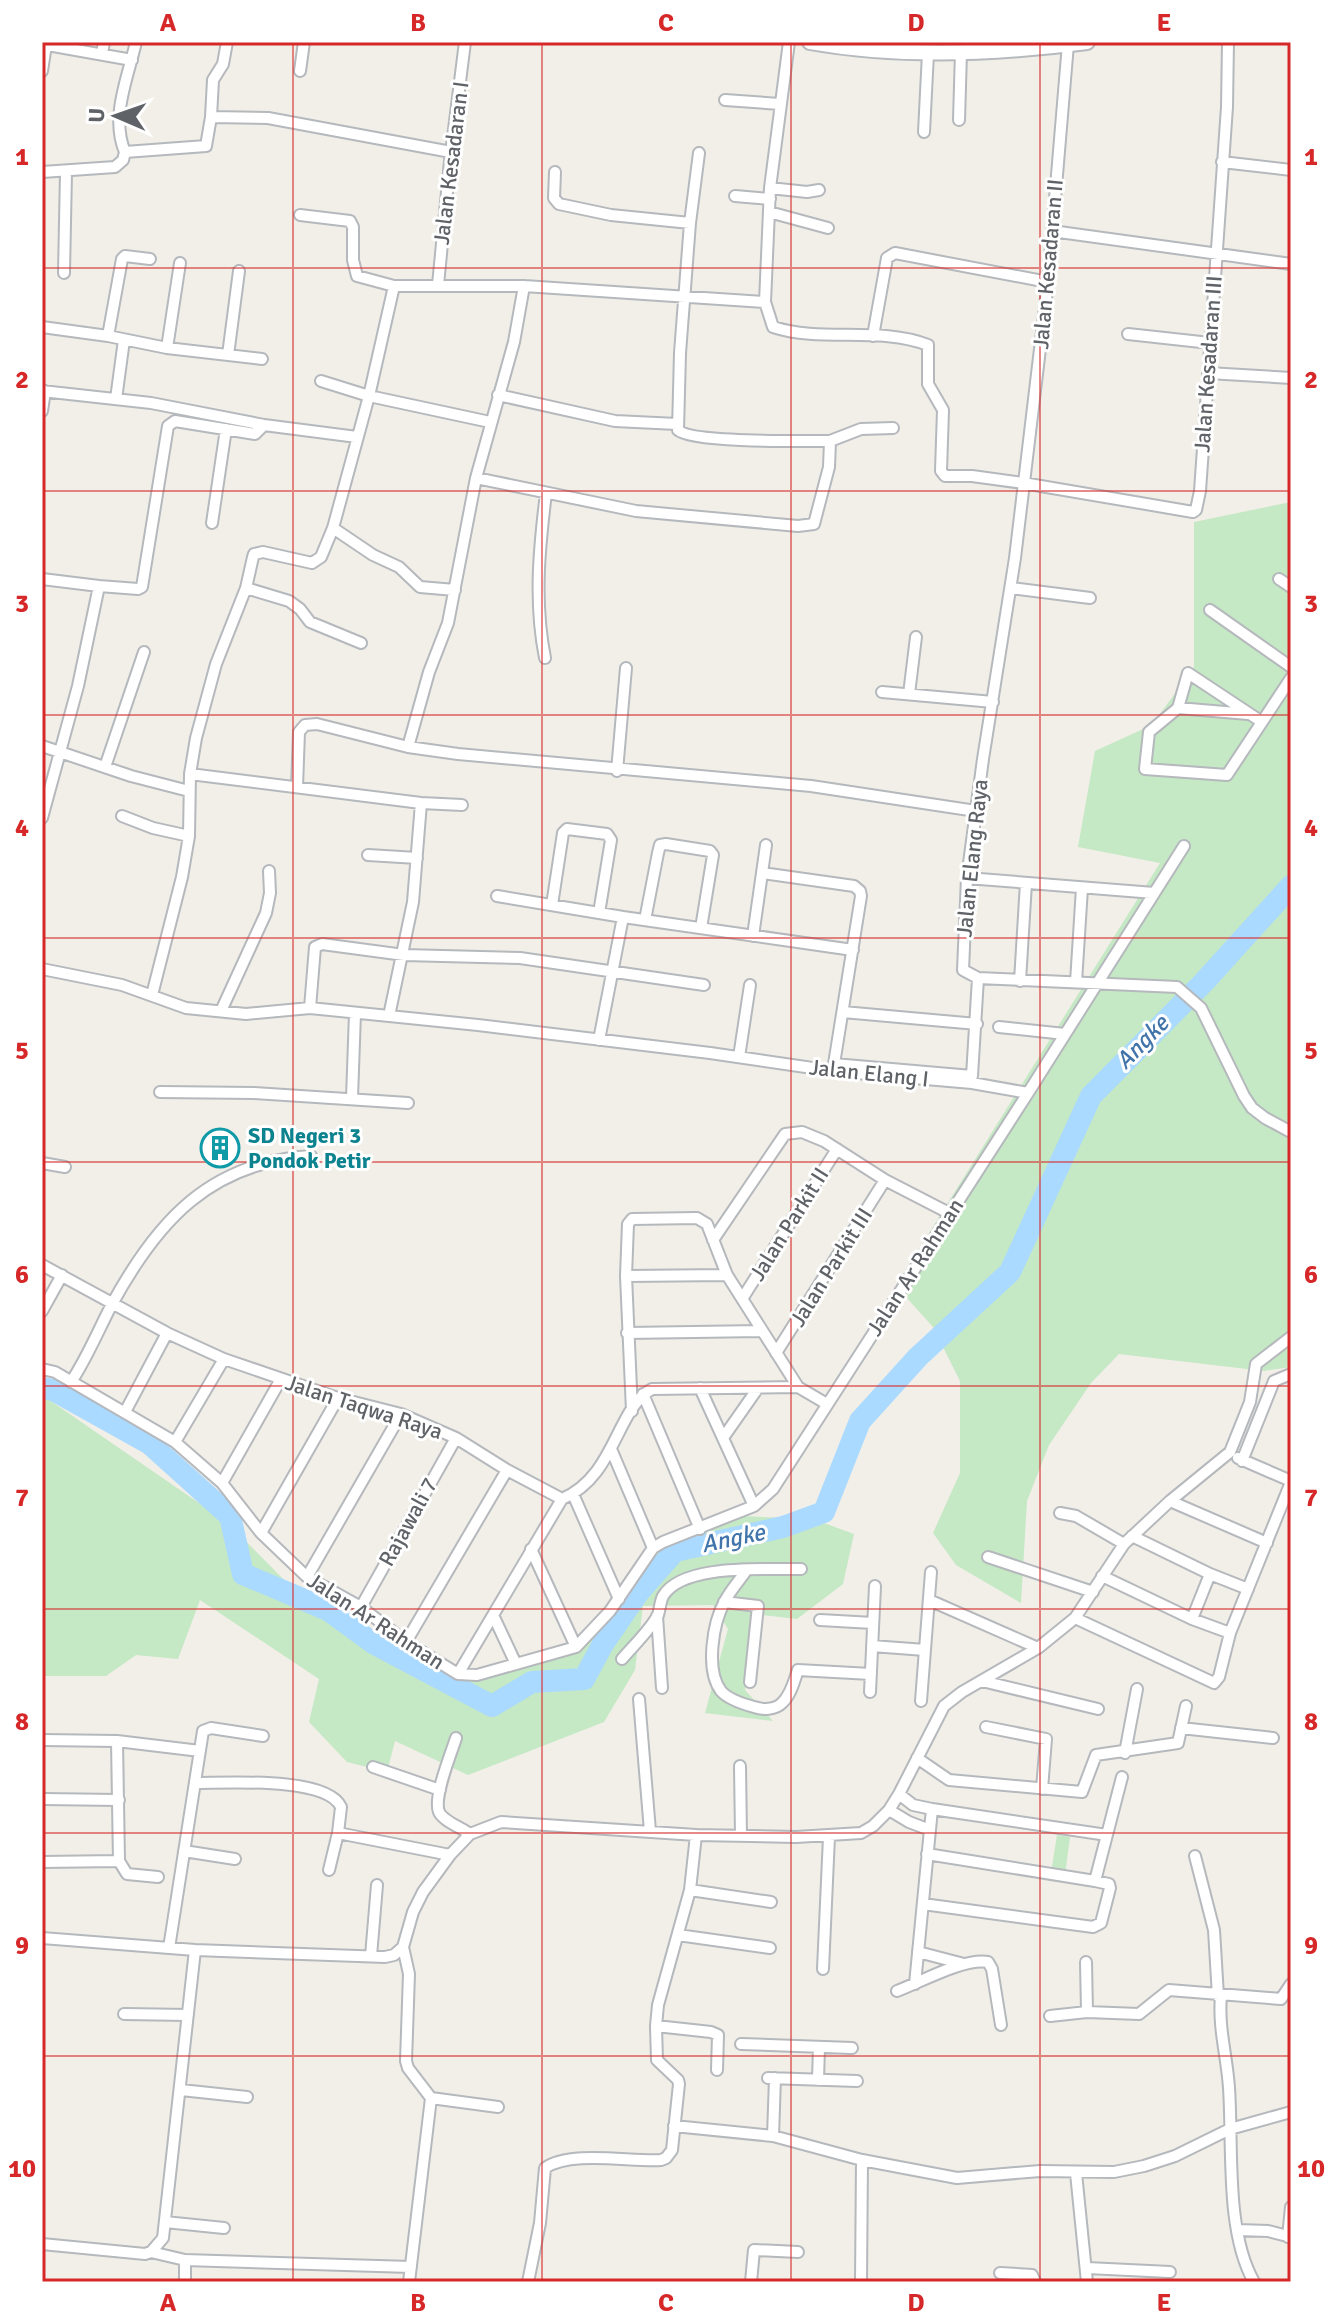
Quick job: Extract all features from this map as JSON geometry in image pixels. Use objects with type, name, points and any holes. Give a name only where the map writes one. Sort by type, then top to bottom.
[{"type":"main road","points":[[810,42],[891,46],[928,53],[1087,42]]},
{"type":"street","points":[[102,54],[104,42]]},
{"type":"street","points":[[42,172],[115,167],[123,160],[125,152],[119,119],[136,42]]},
{"type":"street","points":[[125,152],[206,146],[213,80],[223,64],[227,42]]},
{"type":"street","points":[[300,71],[304,42]]},
{"type":"street","name":"Jalan Kesadaran I","points":[[438,285],[465,42]]},
{"type":"street","points":[[789,42],[770,193],[765,302],[770,323],[777,328],[925,344],[929,347],[928,384],[943,410],[943,474],[1023,483]]},
{"type":"street","name":"Jalan Kesadaran III","points":[[1023,483],[1185,512],[1196,510],[1208,373],[1228,42]]},
{"type":"street","name":"Jalan Kesadaran II","points":[[1023,483],[1048,282],[1068,44]]},
{"type":"street","points":[[42,71],[44,45],[132,60]]},
{"type":"street","points":[[959,120],[968,48]]},
{"type":"street","points":[[924,132],[928,53]]},
{"type":"street","points":[[725,100],[780,104]]},
{"type":"street","points":[[211,117],[268,118],[451,152]]},
{"type":"street","points":[[699,153],[685,298],[677,424],[681,434],[730,439],[830,441],[861,429],[893,428]]},
{"type":"street","points":[[1222,162],[1291,170]]},
{"type":"street","points":[[64,273],[66,172]]},
{"type":"street","points":[[555,172],[554,198],[559,204],[611,215],[690,223]]},
{"type":"street","points":[[735,196],[819,190]]},
{"type":"street","points":[[769,212],[828,228]]},
{"type":"street","points":[[300,215],[350,221],[357,276],[394,286],[524,286],[765,302]]},
{"type":"street","points":[[1052,231],[1291,264]]},
{"type":"street","points":[[873,336],[887,258],[891,255],[1048,282]]},
{"type":"street","points":[[108,336],[123,256],[150,259]]},
{"type":"street","points":[[167,348],[180,263]]},
{"type":"street","points":[[228,355],[239,271]]},
{"type":"street","points":[[152,995],[182,877],[189,836],[190,774],[196,738],[216,664],[246,588],[254,554],[263,552],[312,563],[321,557],[333,528],[369,396],[394,286]]},
{"type":"street","points":[[408,747],[429,672],[448,623],[476,478],[514,342],[524,286]]},
{"type":"street","points":[[42,327],[167,348],[262,359]]},
{"type":"street","points":[[1128,334],[1210,343]]},
{"type":"street","points":[[116,399],[124,340]]},
{"type":"street","points":[[1208,373],[1291,378]]},
{"type":"street","points":[[321,381],[369,396],[490,422]]},
{"type":"street","points":[[42,411],[44,391],[116,399],[264,425],[357,437]]},
{"type":"street","points":[[498,395],[615,421],[677,424]]},
{"type":"street","points":[[42,579],[99,586],[142,587],[171,422],[255,434],[264,425]]},
{"type":"street","points":[[212,523],[226,429]]},
{"type":"street","points":[[476,478],[636,511],[810,526],[817,518],[823,496],[830,441]]},
{"type":"street","name":"Jalan Elang Raya","points":[[978,978],[963,970],[967,878],[1011,588],[1023,483]]},
{"type":"street","points":[[545,658],[537,599],[538,556],[546,493]]},
{"type":"street","points":[[333,528],[373,555],[399,567],[420,587],[455,590]]},
{"type":"street","points":[[1279,579],[1291,587]]},
{"type":"street","points":[[42,818],[78,686],[99,586]]},
{"type":"street","points":[[246,588],[289,601],[310,622],[361,643]]},
{"type":"street","points":[[1011,588],[1090,598]]},
{"type":"street","points":[[1210,610],[1291,667]]},
{"type":"street","points":[[909,694],[916,637]]},
{"type":"street","points":[[105,767],[144,652]]},
{"type":"street","points":[[617,771],[626,668]]},
{"type":"street","points":[[1262,722],[1188,673],[1178,708],[1149,732],[1145,769],[1227,775],[1262,722],[1291,678]]},
{"type":"street","points":[[882,692],[993,702]]},
{"type":"street","points":[[1178,708],[1250,714]]},
{"type":"street","points":[[297,787],[299,732],[305,725],[329,726],[408,747],[617,771],[811,786],[976,811]]},
{"type":"street","points":[[42,746],[189,791]]},
{"type":"street","points":[[190,774],[421,803],[462,805]]},
{"type":"street","points":[[389,1016],[404,955],[421,803]]},
{"type":"street","points":[[122,816],[153,828],[189,836]]},
{"type":"street","points":[[552,905],[563,833],[567,829],[607,834],[611,840],[599,913]]},
{"type":"street","points":[[645,920],[660,845],[666,844],[710,851],[713,855],[701,928]]},
{"type":"street","points":[[753,936],[766,845]]},
{"type":"street","points":[[1028,1093],[1184,846]]},
{"type":"street","points":[[368,855],[417,858]]},
{"type":"street","points":[[221,1011],[266,913],[270,893],[269,871]]},
{"type":"street","points":[[762,873],[857,887],[861,896],[834,1064],[972,1076],[978,978],[1168,985],[1185,992],[1201,1008],[1252,1108],[1291,1132]]},
{"type":"street","points":[[967,878],[1154,893]]},
{"type":"street","points":[[1020,981],[1026,883]]},
{"type":"street","points":[[1076,982],[1082,888]]},
{"type":"street","points":[[497,896],[853,950]]},
{"type":"street","points":[[599,1040],[623,917]]},
{"type":"street","points":[[310,1008],[315,947],[318,945],[404,955],[520,958],[704,985]]},
{"type":"street","name":"Jalan Elang I","points":[[42,969],[99,979],[186,1008],[246,1014],[310,1008],[710,1053],[833,1071],[972,1083],[1028,1093]]},
{"type":"street","points":[[739,1057],[750,985]]},
{"type":"street","points":[[843,1012],[977,1024]]},
{"type":"street","points":[[352,1098],[355,1013]]},
{"type":"street","points":[[999,1027],[1065,1034]]},
{"type":"street","points":[[160,1092],[254,1093],[408,1103]]},
{"type":"street","name":"Jalan Ar Rahman","points":[[653,1548],[754,1506],[766,1498],[1028,1093]]},
{"type":"street","points":[[713,1240],[785,1134],[802,1132],[949,1213]]},
{"type":"street","name":"Jalan Parkit II","points":[[742,1299],[837,1149]]},
{"type":"street","points":[[71,1382],[141,1258],[192,1199],[212,1184],[245,1168],[270,1160],[311,1156]]},
{"type":"street","points":[[42,1163],[65,1167]]},
{"type":"street","name":"Jalan Parkit III","points":[[776,1353],[885,1180]]},
{"type":"street","points":[[632,1411],[626,1276],[628,1224],[632,1219],[702,1220],[707,1224],[727,1275],[759,1331],[798,1387],[827,1404]]},
{"type":"street","name":"Jalan Taqwa Raya","points":[[42,1265],[167,1333],[224,1359],[338,1398],[401,1414],[456,1438],[562,1499]]},
{"type":"street","points":[[42,1311],[62,1275]]},
{"type":"street","points":[[626,1276],[727,1275]]},
{"type":"street","points":[[627,1333],[759,1331]]},
{"type":"street","points":[[125,1412],[167,1333]]},
{"type":"street","points":[[409,2282],[431,2098],[406,2061],[409,1974],[403,1947],[413,1912],[423,1892],[450,1855],[470,1834],[501,1822],[696,1835],[829,1837],[861,1833],[889,1810],[944,1706],[1038,1648],[1075,1618],[1128,1540],[1230,1452],[1250,1402],[1256,1364],[1291,1337]]},
{"type":"street","points":[[175,1442],[224,1359]]},
{"type":"street","name":"Jalan Ar Rahman","points":[[42,1369],[71,1382],[175,1442],[222,1483],[261,1533],[307,1577],[361,1607],[406,1642],[458,1674],[477,1675],[576,1647]]},
{"type":"street","points":[[1242,1461],[1274,1381],[1291,1374]]},
{"type":"street","points":[[222,1483],[281,1379]]},
{"type":"street","points":[[458,1674],[562,1499],[573,1494],[599,1470],[643,1394],[652,1389],[798,1387]]},
{"type":"street","points":[[700,1388],[754,1506]]},
{"type":"street","points":[[723,1438],[758,1388]]},
{"type":"street","points":[[643,1394],[700,1529]]},
{"type":"street","points":[[261,1533],[338,1398]]},
{"type":"street","points":[[307,1577],[401,1414]]},
{"type":"street","name":"Rajawali 7","points":[[361,1607],[456,1438]]},
{"type":"street","points":[[531,1549],[576,1647],[619,1599],[653,1548],[611,1449]]},
{"type":"street","points":[[1075,1618],[1214,1683],[1219,1677],[1230,1633],[1291,1481],[1242,1461],[1230,1452]]},
{"type":"street","points":[[406,1642],[507,1470]]},
{"type":"street","points":[[573,1494],[619,1599]]},
{"type":"street","points":[[1170,1501],[1267,1543]]},
{"type":"street","points":[[1060,1513],[1076,1516],[1248,1589]]},
{"type":"street","points":[[988,1557],[1093,1592]]},
{"type":"street","points":[[662,1688],[657,1616],[663,1597],[673,1586],[689,1577],[711,1573],[801,1569]]},
{"type":"street","points":[[746,1571],[724,1602],[715,1629],[712,1656],[721,1691],[741,1704],[763,1710],[779,1706],[789,1696],[798,1670],[871,1674]]},
{"type":"street","points":[[921,1701],[931,1572]]},
{"type":"street","points":[[1192,1619],[1210,1574]]},
{"type":"street","points":[[1102,1576],[1192,1619],[1230,1633]]},
{"type":"street","points":[[870,1692],[875,1586]]},
{"type":"street","points":[[929,1600],[1038,1648]]},
{"type":"street","points":[[724,1602],[758,1606],[750,1682]]},
{"type":"street","points":[[493,1615],[516,1664]]},
{"type":"street","points":[[622,1659],[657,1616]]},
{"type":"street","points":[[820,1620],[873,1623]]},
{"type":"street","points":[[872,1646],[925,1650]]},
{"type":"street","points":[[982,1681],[1098,1709]]},
{"type":"street","points":[[1125,1753],[1137,1689]]},
{"type":"street","points":[[639,1699],[650,1831]]},
{"type":"street","points":[[917,1758],[949,1780],[1082,1792],[1094,1757],[1178,1743],[1186,1706]]},
{"type":"street","points":[[986,1727],[1046,1739],[1042,1789]]},
{"type":"street","points":[[169,1948],[205,1728],[263,1736]]},
{"type":"street","points":[[1181,1728],[1273,1738]]},
{"type":"street","points":[[456,1738],[440,1790],[438,1810],[470,1834]]},
{"type":"street","points":[[42,1740],[117,1741],[200,1751]]},
{"type":"street","points":[[117,1741],[119,1861],[127,1874],[158,1877]]},
{"type":"street","points":[[740,1766],[741,1836]]},
{"type":"street","points":[[373,1767],[440,1790]]},
{"type":"street","points":[[1095,1881],[1122,1777]]},
{"type":"street","points":[[195,1783],[294,1785],[330,1795],[341,1807],[329,1870]]},
{"type":"street","points":[[899,1794],[913,1805],[932,1809],[1107,1835]]},
{"type":"street","points":[[42,1799],[119,1800]]},
{"type":"street","points":[[915,1984],[932,1809]]},
{"type":"street","points":[[889,1810],[930,1830]]},
{"type":"street","points":[[338,1833],[450,1855]]},
{"type":"street","points":[[528,2282],[540,2223],[545,2168],[563,2161],[586,2159],[661,2160],[672,2150],[679,2084],[657,2060],[656,2026],[658,2005],[690,1890],[696,1835]]},
{"type":"street","points":[[823,1969],[829,1837]]},
{"type":"street","points":[[184,1851],[235,1859]]},
{"type":"street","points":[[923,1904],[1098,1926],[1110,1888],[1109,1884],[1095,1881],[927,1854]]},
{"type":"street","points":[[1195,1856],[1214,1930],[1219,2021],[1229,2087],[1238,2230],[1243,2263],[1254,2282]]},
{"type":"street","points":[[42,1862],[119,1861]]},
{"type":"street","points":[[371,1956],[377,1885]]},
{"type":"street","points":[[690,1890],[771,1902]]},
{"type":"street","points":[[678,1935],[770,1948]]},
{"type":"street","points":[[42,1938],[195,1950],[371,1956],[394,1955],[403,1947]]},
{"type":"street","points":[[42,2244],[145,2254],[151,2252],[163,2238],[195,1950]]},
{"type":"street","points":[[918,1952],[964,1964]]},
{"type":"street","points":[[897,1991],[964,1964],[983,1961],[991,1965],[1001,2025]]},
{"type":"street","points":[[1086,1962],[1087,2012]]},
{"type":"street","points":[[1050,2016],[1087,2012],[1139,2014],[1169,1990],[1281,1999],[1291,1984]]},
{"type":"street","points":[[124,2014],[188,2015]]},
{"type":"street","points":[[656,2026],[718,2035],[717,2070]]},
{"type":"street","points":[[741,2044],[852,2048]]},
{"type":"street","points":[[818,2080],[819,2047]]},
{"type":"street","points":[[773,2136],[771,2078],[857,2081]]},
{"type":"street","points":[[181,2090],[247,2097]]},
{"type":"street","points":[[431,2098],[498,2107]]},
{"type":"street","points":[[674,2126],[773,2136],[862,2160],[957,2178],[1040,2171],[1114,2172],[1175,2156],[1230,2129],[1291,2112]]},
{"type":"street","points":[[861,2282],[862,2160]]},
{"type":"street","points":[[1076,2173],[1087,2282]]},
{"type":"street","points":[[1238,2230],[1268,2231],[1289,2237],[1291,2207]]},
{"type":"street","points":[[165,2222],[224,2228]]},
{"type":"street","points":[[751,2282],[754,2250],[798,2252]]},
{"type":"street","points":[[151,2252],[185,2260],[411,2267]]},
{"type":"street","points":[[185,2260],[185,2282]]},
{"type":"street","points":[[1087,2268],[1170,2272]]},
{"type":"street","points":[[1000,2273],[1028,2273],[1035,2282]]},
{"type":"green space","points":[[1291,502],[1291,1367],[1264,1371],[1119,1354],[1091,1383],[1049,1445],[1027,1501],[1021,1603],[956,1565],[933,1533],[960,1473],[960,1381],[933,1327],[896,1286],[1160,863],[1078,847],[1095,751],[1152,725],[1194,667],[1194,522]]},
{"type":"green space","points":[[42,1395],[228,1523],[289,1585],[435,1680],[475,1675],[569,1651],[601,1616],[629,1573],[665,1546],[739,1516],[813,1519],[854,1534],[843,1584],[797,1619],[761,1615],[745,1690],[773,1721],[705,1713],[728,1629],[713,1605],[643,1606],[635,1670],[604,1722],[468,1775],[395,1741],[387,1772],[347,1762],[309,1722],[319,1679],[200,1600],[178,1659],[136,1655],[106,1676],[42,1676]]},
{"type":"green space","points":[[1057,1835],[1070,1837],[1065,1875],[1051,1873]]},
{"type":"waterway","name":"Angke","points":[[42,1388],[53,1390],[150,1444],[230,1516],[243,1574],[328,1610],[373,1643],[492,1706],[532,1682],[584,1679],[603,1644],[638,1593],[675,1551],[783,1527],[824,1512],[860,1421],[918,1357],[1010,1272],[1091,1096],[1204,982],[1291,886]]},
{"type":"place","name":"SD Negeri 3 Pondok Petir","points":[[220,1148]]}]
